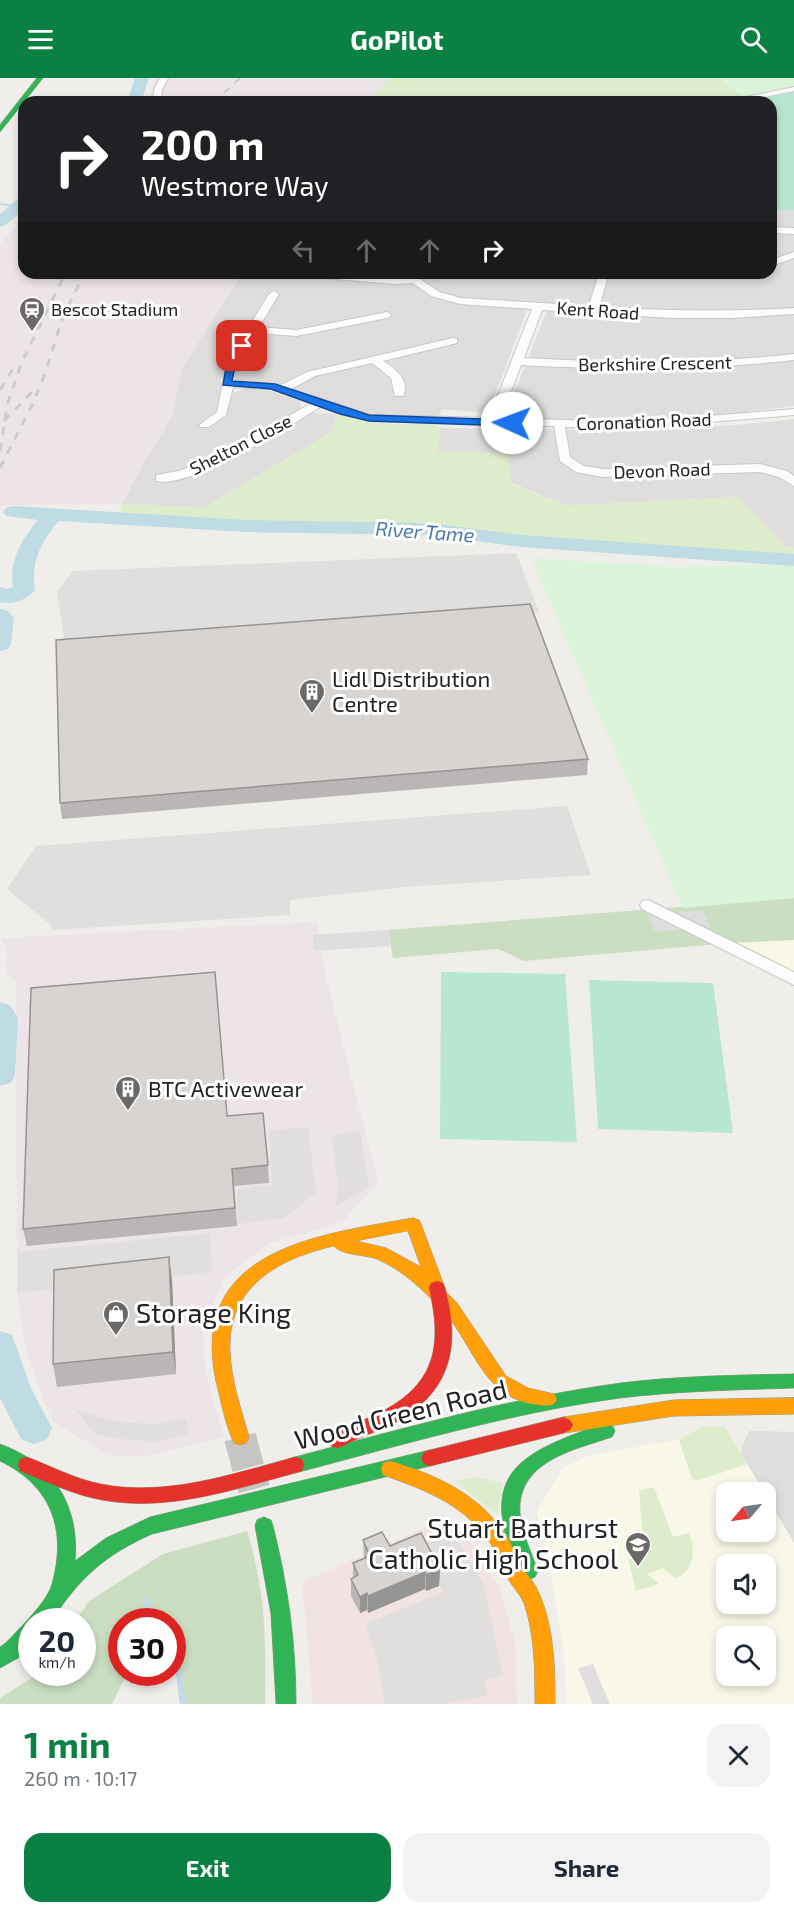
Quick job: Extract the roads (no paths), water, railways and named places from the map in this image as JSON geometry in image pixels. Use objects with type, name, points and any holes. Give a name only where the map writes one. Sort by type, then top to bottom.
[{"type":"main road","points":[[26,96],[40,78]]},
{"type":"main road","points":[[0,108],[19,82]]},
{"type":"main road","points":[[0,130],[18,107]]},
{"type":"main road","points":[[240,1437],[227,1388],[221,1336],[224,1315],[231,1299],[250,1275],[266,1262],[288,1251],[413,1224],[442,1297],[446,1318],[447,1346],[435,1378],[419,1397],[397,1413],[343,1437],[282,1469]]},
{"type":"main road","points":[[330,1242],[380,1253],[417,1273],[442,1297],[500,1381],[525,1395],[566,1400]]},
{"type":"main road","name":"Wood Green Road","points":[[0,1452],[78,1487],[107,1494],[147,1497],[175,1495],[566,1400],[692,1384],[794,1381]]},
{"type":"main road","name":"Wood Green Road","points":[[48,1608],[75,1569],[94,1552],[150,1526],[564,1425],[658,1410],[794,1406]]},
{"type":"main road","points":[[545,1704],[544,1665],[529,1593],[530,1575],[514,1528],[510,1504],[516,1480],[546,1452],[658,1410]]},
{"type":"main road","points":[[27,1465],[51,1493],[64,1514],[66,1542],[62,1586]]},
{"type":"main road","points":[[385,1468],[426,1481],[454,1495],[474,1511],[498,1538],[517,1579],[529,1593]]},
{"type":"main road","points":[[264,1526],[280,1593],[286,1640],[286,1704]]},
{"type":"main road","points":[[0,1658],[18,1644]]},
{"type":"street","points":[[158,96],[164,78]]},
{"type":"street","points":[[757,96],[794,89]]},
{"type":"street","points":[[777,230],[794,231]]},
{"type":"street","points":[[777,261],[794,255]]},
{"type":"street","points":[[371,279],[395,281],[404,279]]},
{"type":"street","name":"Kent Road","points":[[416,279],[435,294],[460,301],[593,312],[707,316],[794,311]]},
{"type":"street","points":[[593,312],[602,279]]},
{"type":"street","points":[[205,425],[222,413],[226,383],[232,362],[274,294]]},
{"type":"street","points":[[493,423],[538,307]]},
{"type":"street","points":[[251,330],[303,333],[387,315]]},
{"type":"street","points":[[282,389],[311,374],[453,341]]},
{"type":"street","name":"Berkshire Crescent","points":[[517,361],[593,366],[654,366],[733,363],[794,357]]},
{"type":"street","points":[[374,359],[399,378],[401,385],[399,394]]},
{"type":"street","name":"Coronation Road","points":[[226,383],[263,385],[282,389],[369,418],[493,423],[684,423],[794,412]]},
{"type":"street","name":"Shelton Close","points":[[160,478],[182,475],[204,468],[320,403]]},
{"type":"street","name":"Devon Road","points":[[559,424],[564,458],[575,467],[587,471],[613,473],[760,468],[790,475]]},
{"type":"street","points":[[648,905],[794,979]]},
{"type":"waterway","name":"River Tame","points":[[136,96],[142,78]]},
{"type":"waterway","points":[[0,204],[18,206]]},
{"type":"waterway","name":"River Tame","points":[[0,222],[18,206]]},
{"type":"waterway","name":"River Tame","points":[[13,512],[54,514]]},
{"type":"waterway","name":"River Tame","points":[[0,594],[7,597],[24,590],[22,579],[25,558],[41,529],[54,514]]},
{"type":"waterway","name":"River Tame","points":[[54,514],[246,526],[429,529],[522,541],[794,560]]},
{"type":"waterway","name":"River Tame","points":[[0,616],[3,618],[0,644]]},
{"type":"waterway","name":"River Tame","points":[[0,1012],[3,1018],[0,1075]]},
{"type":"waterway","name":"River Tame","points":[[0,1345],[14,1390],[34,1428]]},
{"type":"waterway","points":[[145,1599],[149,1608]]},
{"type":"waterway","points":[[181,1686],[183,1704]]},
{"type":"tunnel","points":[[240,1437],[254,1489]]},
{"type":"railway","points":[[220,96],[240,78]]},
{"type":"railway","points":[[5,420],[8,402],[22,362],[63,279]]},
{"type":"railway","points":[[0,468],[32,405],[46,371],[62,319],[82,279]]},
{"type":"railway","points":[[0,390],[14,367]]},
{"type":"railway","points":[[5,420],[33,391]]},
{"type":"railway","points":[[0,451],[5,420]]},
{"type":"place","name":"Bescot Stadium","points":[[32,333]]},
{"type":"place","name":"Lidl Distribution Centre","points":[[312,715]]},
{"type":"place","name":"BTC Activewear","points":[[128,1112]]},
{"type":"place","name":"Storage King","points":[[116,1337]]},
{"type":"place","name":"Stuart Bathurst Catholic High School","points":[[638,1568]]}]
